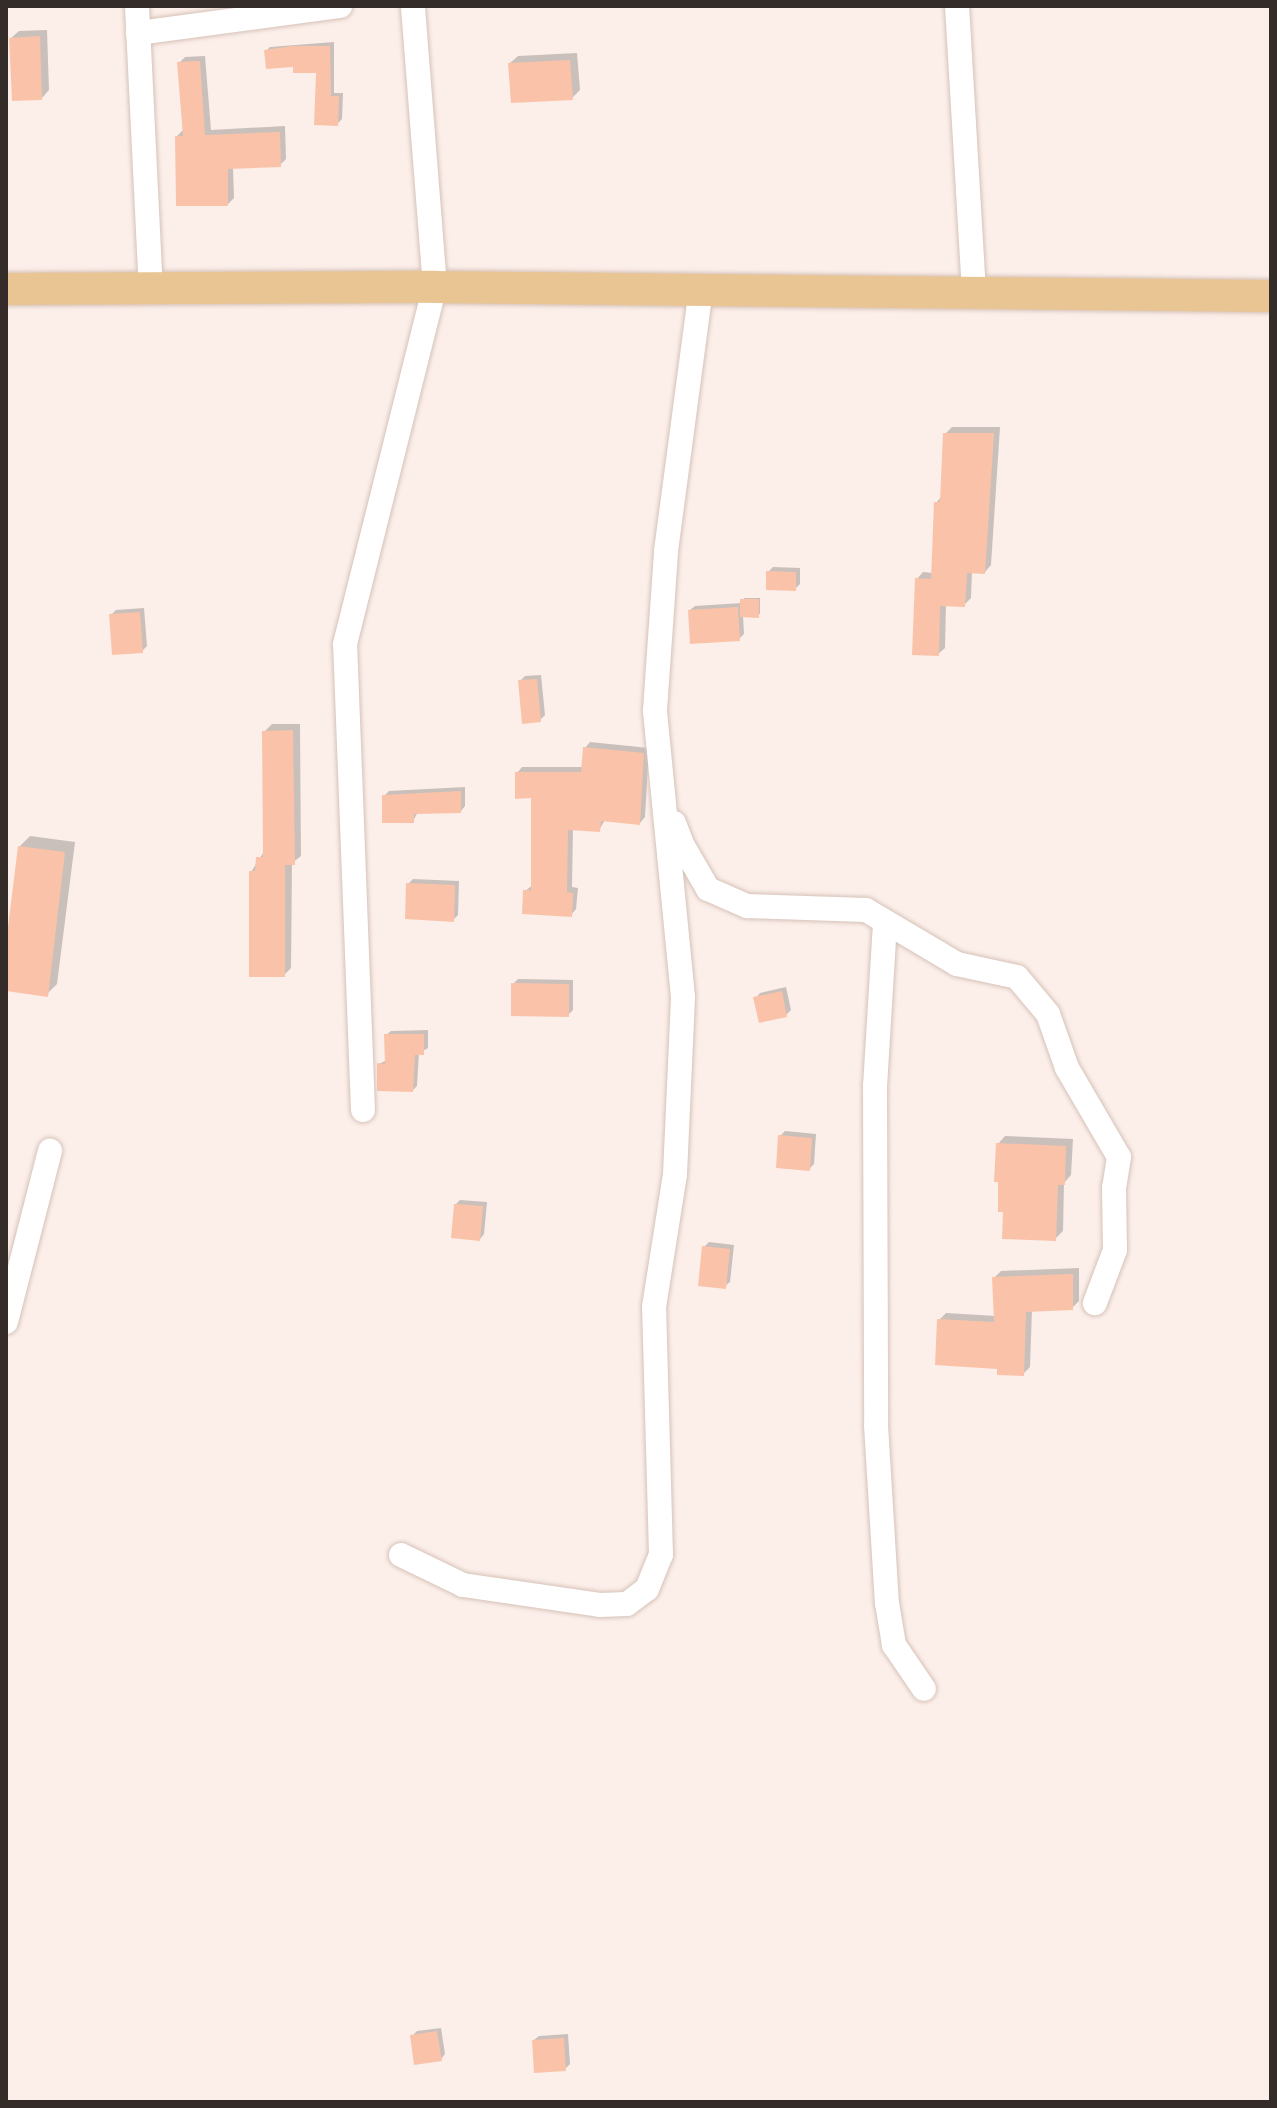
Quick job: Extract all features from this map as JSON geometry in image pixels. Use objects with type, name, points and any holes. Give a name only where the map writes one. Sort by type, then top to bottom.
[{"type":"main road","points":[[6,289],[151,291],[435,287],[1271,296]]},
{"type":"street","points":[[137,6],[151,291]]},
{"type":"street","points":[[138,33],[340,6]]},
{"type":"street","points":[[363,1110],[345,644],[435,287],[413,6]]},
{"type":"street","points":[[957,6],[974,293]]},
{"type":"street","points":[[401,1555],[463,1585],[600,1605],[627,1604],[647,1589],[661,1555],[654,1307],[675,1174],[683,997],[655,710],[666,551],[701,290]]},
{"type":"street","points":[[665,798],[683,846],[708,889],[747,906],[866,910],[957,964],[1017,977],[1048,1014],[1067,1068],[1119,1157],[1114,1187],[1115,1250],[1095,1303]]},
{"type":"street","points":[[885,923],[875,1085],[876,1425],[887,1603],[894,1645],[924,1689]]},
{"type":"street","points":[[6,1322],[50,1151]]},
{"type":"building","points":[[40,36],[42,100],[12,101],[9,38]]},
{"type":"building","points":[[330,46],[331,96],[339,96],[338,126],[314,125],[316,73],[293,73],[293,67],[266,69],[264,50]]},
{"type":"building","points":[[570,60],[573,100],[511,103],[508,63]]},
{"type":"building","points":[[200,61],[205,135],[280,132],[281,167],[228,169],[228,206],[176,206],[175,136],[183,136],[177,62]]},
{"type":"building","points":[[943,433],[994,433],[985,574],[967,573],[965,607],[940,606],[939,656],[912,655],[915,578],[931,579],[934,502],[940,502]]},
{"type":"building","points":[[766,571],[796,572],[796,591],[766,590]]},
{"type":"building","points":[[740,599],[759,599],[759,618],[740,617]]},
{"type":"building","points":[[738,607],[740,641],[690,644],[688,610]]},
{"type":"building","points":[[140,612],[143,653],[112,655],[109,614]]},
{"type":"building","points":[[537,679],[541,722],[522,724],[518,680]]},
{"type":"building","points":[[293,730],[295,865],[285,865],[285,977],[249,977],[249,871],[255,871],[256,857],[263,857],[262,731]]},
{"type":"building","points":[[583,747],[644,753],[640,825],[601,821],[600,832],[568,830],[567,892],[573,893],[572,917],[522,914],[523,890],[531,890],[531,798],[515,799],[515,772],[581,772]]},
{"type":"building","points":[[461,791],[461,813],[414,814],[414,823],[382,823],[382,795]]},
{"type":"building","points":[[18,846],[65,852],[48,997],[6,991],[6,943]]},
{"type":"building","points":[[406,883],[455,885],[454,922],[405,919]]},
{"type":"building","points":[[511,983],[569,984],[569,1017],[511,1016]]},
{"type":"building","points":[[782,991],[787,1017],[759,1023],[753,997]]},
{"type":"building","points":[[384,1034],[424,1034],[424,1055],[415,1055],[413,1092],[377,1091],[377,1063],[385,1064]]},
{"type":"building","points":[[778,1135],[812,1138],[810,1171],[776,1168]]},
{"type":"building","points":[[996,1143],[1066,1146],[1065,1185],[1058,1185],[1056,1241],[1002,1239],[1003,1212],[998,1212],[998,1182],[994,1182]]},
{"type":"building","points":[[454,1204],[483,1206],[480,1241],[451,1238]]},
{"type":"building","points":[[702,1246],[730,1249],[726,1289],[698,1286]]},
{"type":"building","points":[[1073,1274],[1073,1310],[1026,1312],[1024,1376],[997,1375],[997,1369],[935,1365],[937,1319],[994,1322],[992,1277]]},
{"type":"building","points":[[437,2031],[442,2061],[414,2065],[410,2035]]},
{"type":"building","points":[[564,2038],[566,2071],[534,2073],[532,2040]]}]
